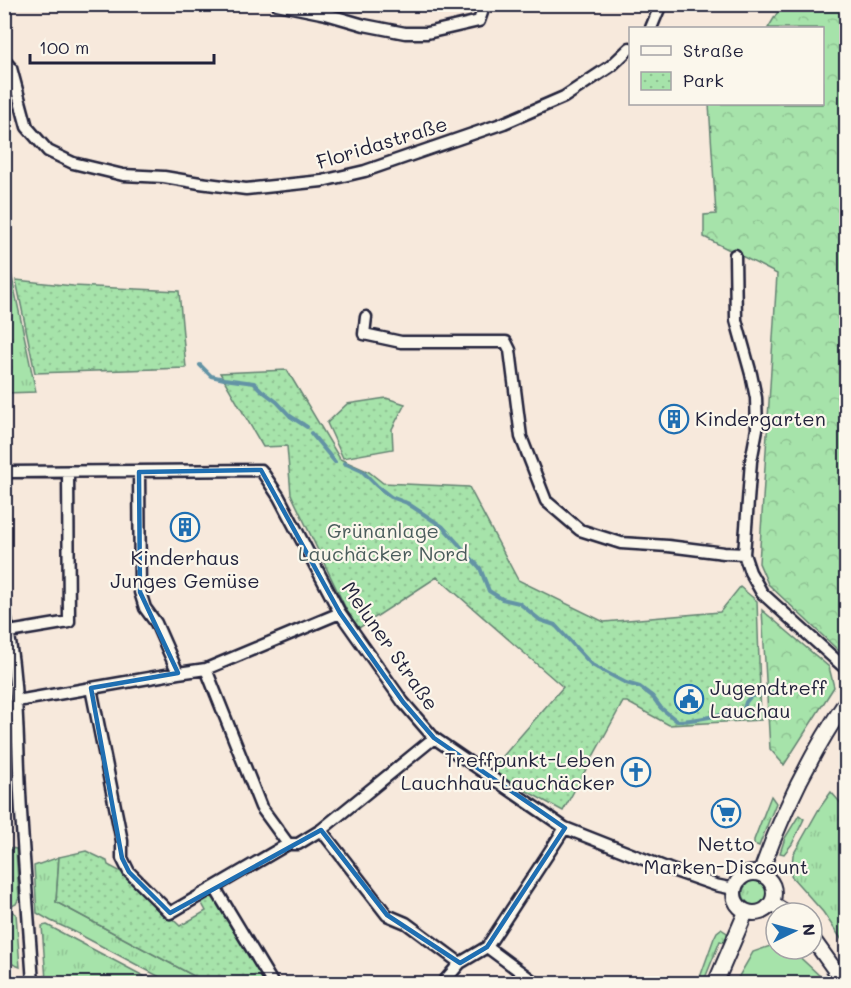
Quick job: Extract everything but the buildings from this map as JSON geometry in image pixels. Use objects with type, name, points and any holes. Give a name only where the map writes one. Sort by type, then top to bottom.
[{"type":"street","points":[[277,4],[327,9],[364,25],[405,33],[427,33],[479,21],[484,4]]},
{"type":"street","points":[[651,27],[662,4]]},
{"type":"street","name":"Floridastraße","points":[[4,60],[11,68],[27,127],[48,151],[73,163],[123,175],[164,177],[246,189],[322,181],[365,171],[504,123],[564,97],[611,66],[629,49]]},
{"type":"street","points":[[735,255],[736,320],[756,398],[757,429],[751,461],[744,554],[750,572],[762,593],[846,669]]},
{"type":"street","points":[[366,317],[364,334],[401,342],[506,342],[510,350],[521,437],[546,501],[580,530],[621,543],[744,554]]},
{"type":"street","name":"Meluner Straße","points":[[4,474],[9,472],[261,470],[279,497],[340,613],[403,702],[434,738],[565,828],[669,869],[734,889]]},
{"type":"street","points":[[9,632],[69,622],[68,472]]},
{"type":"street","points":[[139,472],[140,592],[145,609],[156,623],[178,673]]},
{"type":"street","points":[[4,611],[9,632],[17,701],[24,862],[33,984]]},
{"type":"street","points":[[17,701],[206,669],[340,613]]},
{"type":"street","points":[[206,669],[261,807],[288,844]]},
{"type":"street","points":[[91,688],[122,841],[122,858],[129,872],[170,913],[288,844],[298,844],[321,830],[434,738]]},
{"type":"street","points":[[760,874],[806,768],[846,702]]},
{"type":"street","points":[[442,984],[460,963],[487,947],[565,828]]},
{"type":"street","points":[[321,830],[387,915],[406,923],[460,963]]},
{"type":"street","points":[[764,911],[757,914],[740,908],[734,896],[734,889],[741,878],[754,873],[766,877],[773,886],[773,901]]},
{"type":"street","points":[[215,888],[273,984]]},
{"type":"street","points":[[715,984],[746,912]]},
{"type":"street","points":[[487,947],[537,984]]},
{"type":"street","points":[[824,955],[845,984]]},
{"type":"highlighted area","points":[[261,470],[340,613],[403,702],[434,738],[565,828],[487,947],[460,963],[387,915],[321,830],[170,913],[129,872],[122,858],[91,688],[178,673],[140,592],[139,472]]},
{"type":"green space","points":[[782,5],[846,5],[846,643],[839,651],[768,584],[759,563],[777,274],[704,237],[704,215],[716,214],[709,105],[824,105],[824,27],[769,27]]},
{"type":"green space","points":[[5,270],[11,273],[36,392],[5,393]]},
{"type":"green space","points":[[16,280],[73,286],[179,291],[186,368],[35,373]]},
{"type":"green space","name":"Grünanlage Lauchäcker Nord","points":[[287,370],[340,459],[369,472],[383,483],[469,487],[518,580],[604,622],[720,612],[740,587],[757,601],[761,720],[669,725],[623,702],[563,811],[499,776],[491,770],[563,687],[437,577],[359,628],[348,613],[291,494],[287,446],[263,447],[220,373]]},
{"type":"green space","points":[[386,398],[405,404],[392,429],[393,449],[343,458],[327,423],[347,404]]},
{"type":"green space","points":[[762,610],[829,667],[834,687],[784,765],[770,749]]},
{"type":"green space","points":[[831,792],[846,809],[846,946],[824,913],[824,901],[813,901],[791,876],[793,855]]},
{"type":"green space","points":[[771,796],[776,803],[759,846],[754,844],[754,840]]},
{"type":"green space","points":[[799,815],[804,819],[792,844],[784,854],[780,853],[785,838]]},
{"type":"green space","points":[[5,847],[16,849],[19,898],[12,906],[5,904]]},
{"type":"green space","points":[[86,851],[107,861],[108,865],[125,874],[180,926],[206,911],[200,900],[214,894],[268,983],[207,983],[56,902],[59,857]]},
{"type":"green space","points":[[59,857],[56,902],[207,983],[171,983],[37,913],[34,866]]},
{"type":"green space","points":[[760,882],[766,888],[764,902],[755,905],[746,902],[743,893],[746,884]]},
{"type":"green space","points":[[5,910],[16,914],[20,967],[5,961]]},
{"type":"green space","points":[[47,925],[156,983],[54,984],[46,980],[42,926]]},
{"type":"green space","points":[[721,929],[727,933],[727,937],[723,942],[720,941],[703,983],[698,983],[714,938]]},
{"type":"green space","points":[[764,948],[764,961],[804,961],[821,977],[819,983],[735,983],[753,952]]},
{"type":"waterway","points":[[200,365],[211,376],[254,383],[290,416],[307,427]]},
{"type":"waterway","points":[[311,433],[335,462]]},
{"type":"waterway","points":[[344,463],[362,471],[391,497],[407,503],[443,527],[480,568],[489,591],[502,599],[519,603],[540,620],[555,625],[592,665],[626,683],[640,687],[677,721],[741,713],[751,696],[776,693]]},
{"type":"place","name":"Kindergarten","points":[[674,419]]},
{"type":"place","name":"Kinderhaus Junges Gemüse","points":[[185,527]]},
{"type":"place","name":"Jugendtreff Lauchau","points":[[689,699]]},
{"type":"place","name":"Treffpunkt-Leben Lauchhau-Lauchäcker","points":[[636,772]]},
{"type":"place","name":"Netto Marken-Discount","points":[[726,813]]}]
